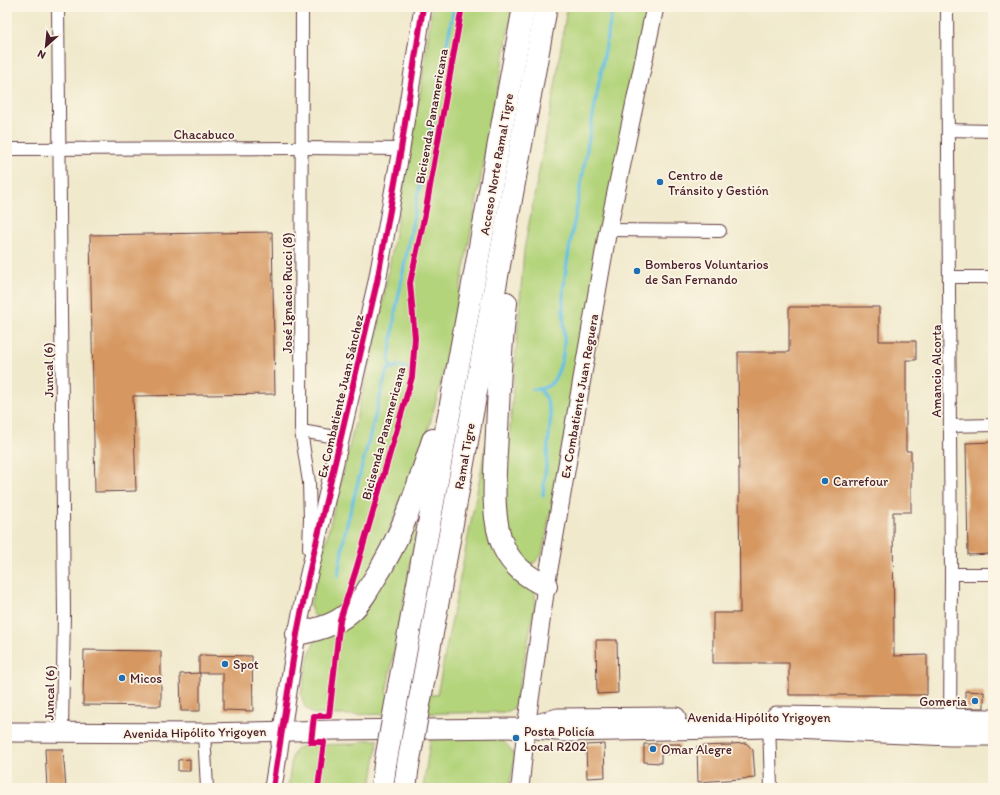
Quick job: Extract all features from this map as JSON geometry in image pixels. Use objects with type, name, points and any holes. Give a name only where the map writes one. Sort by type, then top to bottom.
[{"type":"highway","name":"Acceso Norte Ramal Tigre","points":[[467,321],[524,7]]},
{"type":"highway","name":"Acceso Norte Ramal Tigre","points":[[525,125],[546,7]]},
{"type":"highway","points":[[525,125],[520,202],[500,357],[495,500],[496,521],[499,534],[509,557],[517,568],[529,578],[546,586]]},
{"type":"highway","name":"Ramal Tigre","points":[[405,788],[525,125]]},
{"type":"highway","points":[[298,634],[324,627],[340,620],[351,612],[367,592],[393,547],[419,485],[467,321]]},
{"type":"highway","name":"Ramal Tigre","points":[[382,788],[399,687],[467,321]]},
{"type":"main road","name":"Avenida Hipólito Yrigoyen","points":[[950,728],[993,719]]},
{"type":"main road","name":"Avenida Hipólito Yrigoyen","points":[[7,732],[204,733],[526,728],[567,732],[769,722],[950,728],[993,736]]},
{"type":"street","name":"Juncal (6)","points":[[58,7],[64,613],[62,732]]},
{"type":"street","name":"José Ignacio Rucci (8)","points":[[302,7],[301,431],[309,490],[310,519],[308,578]]},
{"type":"street","name":"Ex Combatiente Juan Sánchez","points":[[273,788],[308,578],[342,438],[377,282],[401,149],[423,7]]},
{"type":"street","name":"Ex Combatiente Juan Reguera","points":[[520,788],[526,728],[546,586],[608,230],[655,7]]},
{"type":"street","name":"Amancio Alcorta","points":[[947,7],[951,574],[950,728]]},
{"type":"street","points":[[948,130],[993,130]]},
{"type":"street","name":"Chacabuco","points":[[7,149],[401,149]]},
{"type":"street","points":[[608,230],[720,231]]},
{"type":"street","points":[[949,277],[993,276]]},
{"type":"street","points":[[950,426],[993,425]]},
{"type":"street","points":[[301,431],[342,438]]},
{"type":"street","points":[[951,574],[993,574]]},
{"type":"street","points":[[769,722],[771,788]]},
{"type":"street","points":[[204,733],[207,788]]},
{"type":"green space","points":[[432,7],[513,7],[446,364],[425,441],[366,588],[322,621],[313,614],[310,606],[378,330],[421,87]]},
{"type":"green space","points":[[567,7],[649,7],[542,554],[534,563],[525,564],[506,533],[505,491],[524,250],[556,81]]},
{"type":"green space","points":[[497,379],[492,513],[534,590],[536,600],[515,707],[507,712],[340,715],[313,714],[305,707],[301,695],[309,655],[315,641],[332,631],[417,516],[415,540],[386,693],[437,695],[481,471]]},
{"type":"green space","points":[[431,736],[489,737],[501,739],[509,747],[515,757],[509,788],[423,788]]},
{"type":"green space","points":[[365,740],[378,740],[371,788],[288,788],[292,757],[296,749],[307,745],[357,744]]},
{"type":"building","points":[[272,232],[275,394],[133,396],[136,491],[95,492],[90,235]]},
{"type":"building","name":"Carrefour","points":[[789,307],[879,307],[879,341],[916,341],[916,360],[906,360],[906,451],[911,451],[911,512],[893,512],[894,656],[927,655],[927,695],[789,695],[789,663],[713,663],[713,613],[740,613],[738,352],[789,352]]},
{"type":"building","points":[[993,442],[993,554],[968,555],[966,443]]},
{"type":"building","points":[[596,640],[617,640],[618,693],[597,694]]},
{"type":"building","name":"Micos","points":[[84,650],[161,651],[161,706],[83,705]]},
{"type":"building","points":[[199,655],[252,656],[253,711],[223,710],[223,673],[199,673]]},
{"type":"building","points":[[200,673],[200,711],[181,711],[180,674]]},
{"type":"building","name":"Gomeria","points":[[965,691],[984,692],[984,708],[965,708]]},
{"type":"building","points":[[746,743],[753,750],[755,778],[698,782],[697,746]]},
{"type":"building","points":[[604,744],[605,777],[587,778],[586,745]]},
{"type":"building","name":"Omar Alegre","points":[[644,744],[680,744],[680,754],[661,754],[661,763],[644,762]]},
{"type":"building","points":[[45,749],[63,749],[66,788],[47,788]]},
{"type":"building","points":[[190,759],[190,771],[178,771],[178,760]]},
{"type":"waterway","points":[[391,368],[389,361],[395,314],[454,7]]},
{"type":"waterway","points":[[533,389],[544,388],[551,384],[558,371],[563,356],[563,295],[567,264],[613,7]]},
{"type":"waterway","points":[[338,576],[345,532],[387,370],[398,366],[407,368]]},
{"type":"waterway","points":[[539,389],[546,397],[551,416],[543,495]]},
{"type":"cycle path","points":[[273,788],[297,634],[308,578],[377,282],[401,149],[423,7]]},
{"type":"cycle path","name":"Bicisenda Panamericana","points":[[318,788],[324,742],[311,742],[314,716],[329,716],[340,620],[412,377],[415,338],[410,283],[425,214],[462,7]]},
{"type":"place","name":"Centro de Tránsito y Gestión","points":[[660,182]]},
{"type":"place","name":"Bomberos Voluntarios de San Fernando","points":[[637,271]]},
{"type":"place","name":"Carrefour","points":[[825,481]]},
{"type":"place","name":"Spot","points":[[225,664]]},
{"type":"place","name":"Micos","points":[[122,678]]},
{"type":"place","name":"Gomeria","points":[[975,701]]},
{"type":"place","name":"Posta Policía Local R202","points":[[516,738]]},
{"type":"place","name":"Omar Alegre","points":[[653,749]]}]
